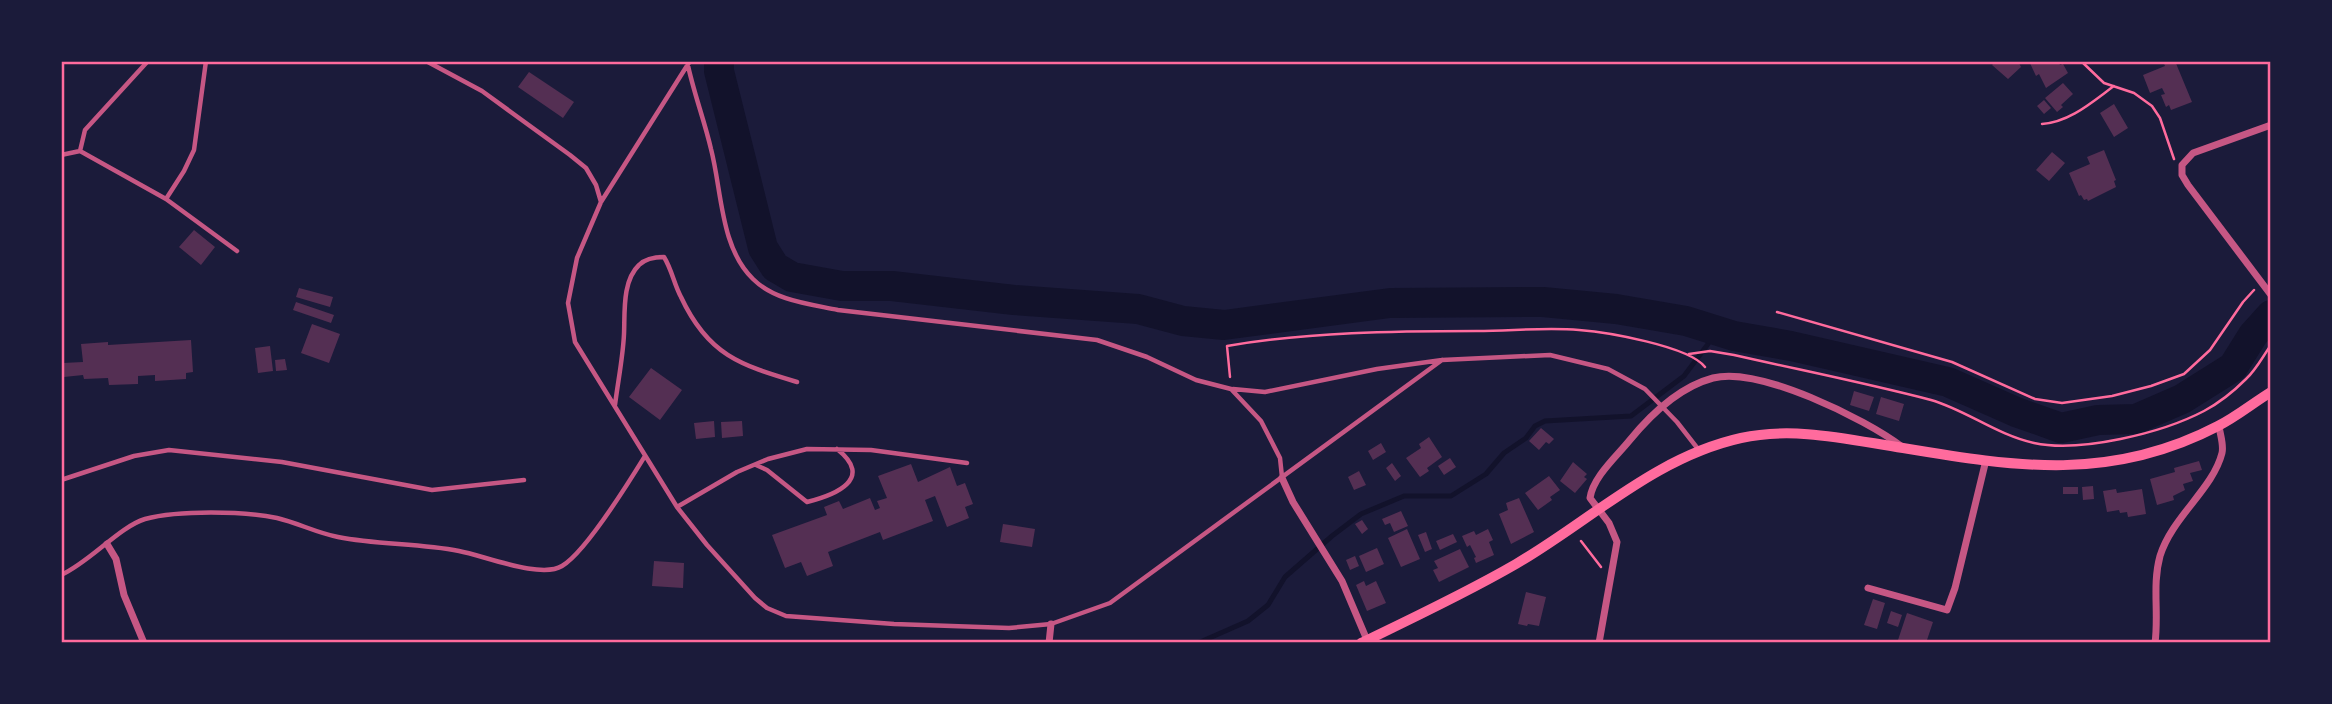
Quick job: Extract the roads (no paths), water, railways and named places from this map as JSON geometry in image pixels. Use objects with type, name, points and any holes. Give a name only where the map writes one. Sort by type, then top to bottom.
[{"type":"main road","points":[[1364,641],[1517,564],[1660,468],[1699,450],[1742,438],[1778,433],[1840,437],[1986,460],[2045,466],[2087,466],[2122,461],[2168,449],[2219,426],[2271,392]]},
{"type":"street","points":[[2266,288],[2188,185],[2182,175],[2182,165],[2193,153],[2271,125]]},
{"type":"street","points":[[1599,643],[1617,542],[1608,523],[1590,498],[1596,483],[1637,430],[1677,395],[1713,378],[1742,377],[1813,399],[1879,430],[1904,449]]},
{"type":"street","points":[[2155,643],[2155,579],[2161,554],[2172,529],[2215,470],[2223,450],[2219,426]]},
{"type":"street","points":[[1868,589],[1947,610],[1955,588],[1986,460]]},
{"type":"street","points":[[1282,478],[1293,502],[1342,581],[1364,641]]},
{"type":"street","points":[[107,544],[117,559],[124,595],[144,643]]},
{"type":"street","points":[[1049,643],[1051,624]]},
{"type":"lane","points":[[80,151],[85,130],[148,61]]},
{"type":"lane","points":[[166,199],[194,150],[206,61]]},
{"type":"lane","points":[[426,61],[482,91],[586,167],[596,185],[601,202]]},
{"type":"lane","points":[[688,63],[601,202],[577,258],[568,303],[575,342],[677,507],[747,590],[767,608],[786,616],[894,624],[1009,628],[1051,624],[1110,603],[1442,360]]},
{"type":"lane","points":[[688,63],[712,150],[724,219],[736,257],[754,280],[773,293],[838,310],[1097,340],[1147,357],[1196,380],[1265,392],[1377,369],[1442,360],[1550,355],[1608,369],[1645,389],[1699,450]]},
{"type":"lane","points":[[61,155],[80,151],[166,199],[237,251]]},
{"type":"lane","points":[[615,406],[630,279],[639,264],[652,257],[664,257],[694,324],[714,347],[747,366],[797,382]]},
{"type":"lane","points":[[1231,388],[1261,421],[1280,458],[1282,478]]},
{"type":"lane","points":[[756,464],[779,478],[793,493],[807,502],[844,490],[852,478],[852,468],[847,457],[836,448]]},
{"type":"lane","points":[[677,507],[756,464],[807,449],[871,450],[967,463]]},
{"type":"lane","points":[[61,480],[134,456],[169,450],[282,462],[432,490],[524,480]]},
{"type":"lane","points":[[61,575],[143,520],[169,515],[229,513],[277,518],[339,537],[458,551],[537,571],[561,567],[577,554],[624,491],[645,456]]},
{"type":"waterway","points":[[719,61],[719,71],[763,248],[775,267],[792,277],[842,286],[892,286],[1014,300],[1138,309],[1183,321],[1224,325],[1390,303],[1543,302],[1616,309],[1686,321],[1734,336],[1791,346],[1948,382],[2016,412],[2061,428],[2098,420],[2136,419],[2182,399],[2233,367],[2253,335],[2271,315]]},
{"type":"waterway","points":[[1198,643],[1248,621],[1268,605],[1285,577],[1361,514],[1404,496],[1451,496],[1486,474],[1504,453],[1526,438],[1535,426],[1545,421],[1631,416],[1684,376],[1708,344],[1710,328]]}]
